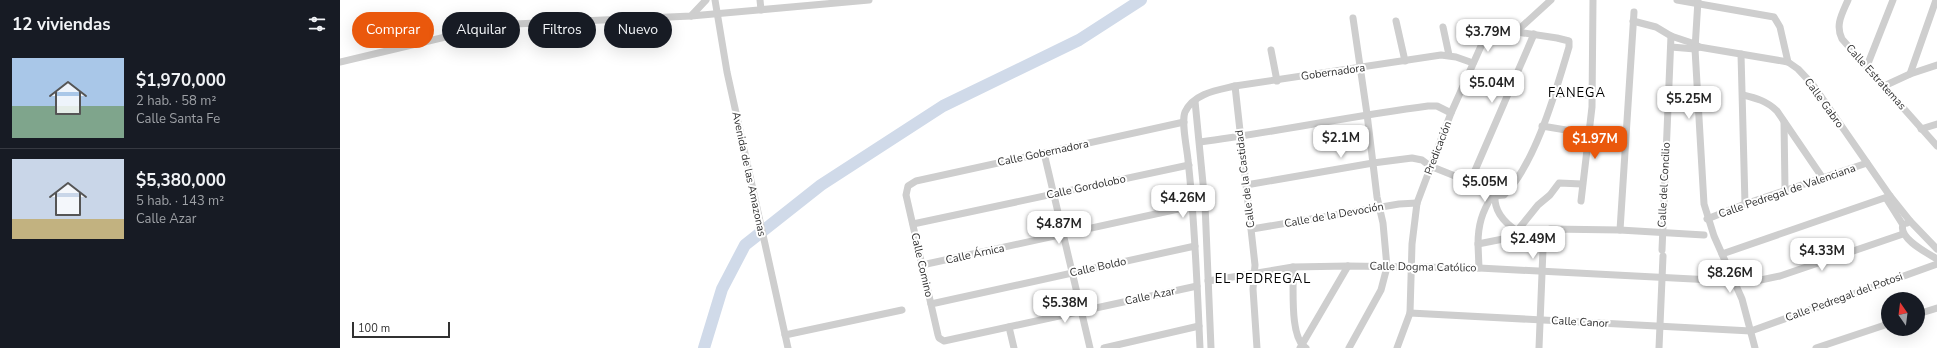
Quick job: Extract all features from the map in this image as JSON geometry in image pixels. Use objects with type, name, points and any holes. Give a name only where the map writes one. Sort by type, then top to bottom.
[{"type":"street","points":[[690,16],[706,0]]},
{"type":"street","name":"Avenida de las Amazonas","points":[[715,0],[727,72],[760,227],[788,348]]},
{"type":"street","points":[[760,0],[761,10]]},
{"type":"street","points":[[340,62],[471,30],[515,24],[690,16],[761,10],[800,3],[869,0]]},
{"type":"street","points":[[1581,201],[1582,184],[1590,134],[1593,0]]},
{"type":"street","points":[[1671,47],[1697,47],[1788,62],[1780,27],[1774,17],[1698,2],[1678,0]]},
{"type":"street","name":"Calle Estratemas","points":[[1848,0],[1839,22],[1839,34],[1842,39],[1937,146]]},
{"type":"street","points":[[1867,66],[1893,0]]},
{"type":"street","points":[[1910,74],[1936,0]]},
{"type":"street","points":[[1517,31],[1549,1]]},
{"type":"street","points":[[1698,2],[1697,47],[1702,190],[1707,219],[1742,299],[1755,348]]},
{"type":"street","points":[[1620,230],[1634,12]]},
{"type":"street","points":[[1349,348],[1381,290],[1387,267],[1353,18]]},
{"type":"street","points":[[1396,21],[1405,61]]},
{"type":"street","points":[[1633,21],[1656,27],[1697,47]]},
{"type":"street","points":[[1443,27],[1449,55]]},
{"type":"street","name":"Predicación","points":[[1397,348],[1410,313],[1414,225],[1417,203],[1430,166],[1451,113],[1486,35],[1496,29],[1517,31]]},
{"type":"street","points":[[1246,185],[1373,163],[1412,158],[1422,160],[1430,166],[1470,182],[1494,196],[1504,195],[1520,176],[1542,126],[1555,94],[1570,43],[1567,40],[1517,31]]},
{"type":"street","points":[[1470,182],[1534,34]]},
{"type":"street","name":"Calle del Concilio","points":[[1658,348],[1660,326],[1662,232],[1672,36]]},
{"type":"street","points":[[1271,50],[1277,81]]},
{"type":"street","points":[[1741,54],[1745,204]]},
{"type":"street","name":"Gobernadora","points":[[1195,101],[1207,93],[1235,86],[1405,61],[1449,55],[1473,63]]},
{"type":"street","name":"Calle Gabro","points":[[1788,62],[1798,69],[1812,85],[1867,163],[1906,223],[1937,249]]},
{"type":"street","points":[[1884,86],[1910,74],[1937,65]]},
{"type":"street","name":"Calle de la Castidad","points":[[1235,86],[1252,229],[1255,272],[1253,290],[1257,348]]},
{"type":"street","points":[[1555,94],[1592,95]]},
{"type":"street","points":[[1743,95],[1771,104],[1822,177]]},
{"type":"street","points":[[1195,101],[1186,111],[1184,122],[1195,246],[1200,348]]},
{"type":"street","points":[[1195,101],[1200,142],[1212,348]]},
{"type":"street","points":[[1200,142],[1240,137],[1367,114],[1428,106],[1437,106],[1451,113]]},
{"type":"street","name":"Calle Gobernadora","points":[[906,191],[908,186],[916,181],[1184,122]]},
{"type":"street","points":[[1784,122],[1785,189]]},
{"type":"street","points":[[1921,129],[1937,124]]},
{"type":"street","points":[[1542,126],[1590,134]]},
{"type":"street","points":[[1044,152],[1090,348]]},
{"type":"street","name":"Calle Pedregal de Valenciana","points":[[1707,219],[1785,189],[1867,163]]},
{"type":"street","name":"Calle Gordolobo","points":[[913,224],[1189,165]]},
{"type":"street","points":[[1478,244],[1508,238],[1518,232],[1538,205],[1550,195],[1560,183],[1582,184]]},
{"type":"street","name":"Calle Comino","points":[[906,191],[939,338]]},
{"type":"street","points":[[1494,196],[1497,210],[1506,223],[1518,232]]},
{"type":"street","points":[[1479,268],[1478,228],[1482,214],[1494,196]]},
{"type":"street","points":[[1722,254],[1888,197]]},
{"type":"street","name":"Calle de la Devoción","points":[[1252,229],[1417,203]]},
{"type":"street","name":"Calle Árnica","points":[[922,265],[1192,206]]},
{"type":"street","points":[[1906,223],[1903,234],[1937,259]]},
{"type":"street","points":[[1539,348],[1544,234],[1550,229],[1620,230],[1704,235]]},
{"type":"street","name":"Calle Dogma Católico","points":[[1208,281],[1255,272],[1293,267],[1348,266],[1479,268],[1735,282],[1765,281],[1903,234]]},
{"type":"street","name":"Calle Boldo","points":[[931,304],[1195,246]]},
{"type":"street","name":"Calle Pedregal del Potosi","points":[[1751,331],[1937,264]]},
{"type":"street","points":[[1303,347],[1348,266]]},
{"type":"street","points":[[1293,267],[1296,335],[1303,347]]},
{"type":"street","name":"Calle Azar","points":[[939,338],[948,341],[1197,286]]},
{"type":"street","points":[[1925,312],[1937,308]]},
{"type":"street","points":[[785,335],[902,310]]},
{"type":"street","name":"Calle Canor","points":[[1410,313],[1751,331]]},
{"type":"street","points":[[1104,348],[1199,326]]},
{"type":"street","points":[[1816,348],[1881,326]]},
{"type":"street","points":[[1009,327],[1014,348]]},
{"type":"waterway","points":[[704,348],[722,289],[745,245],[821,185],[943,106],[1079,40],[1141,0]]},
{"type":"district","name":"FANEGA","points":[[1577,93]]},
{"type":"district","name":"EL PEDREGAL","points":[[1263,279]]}]
